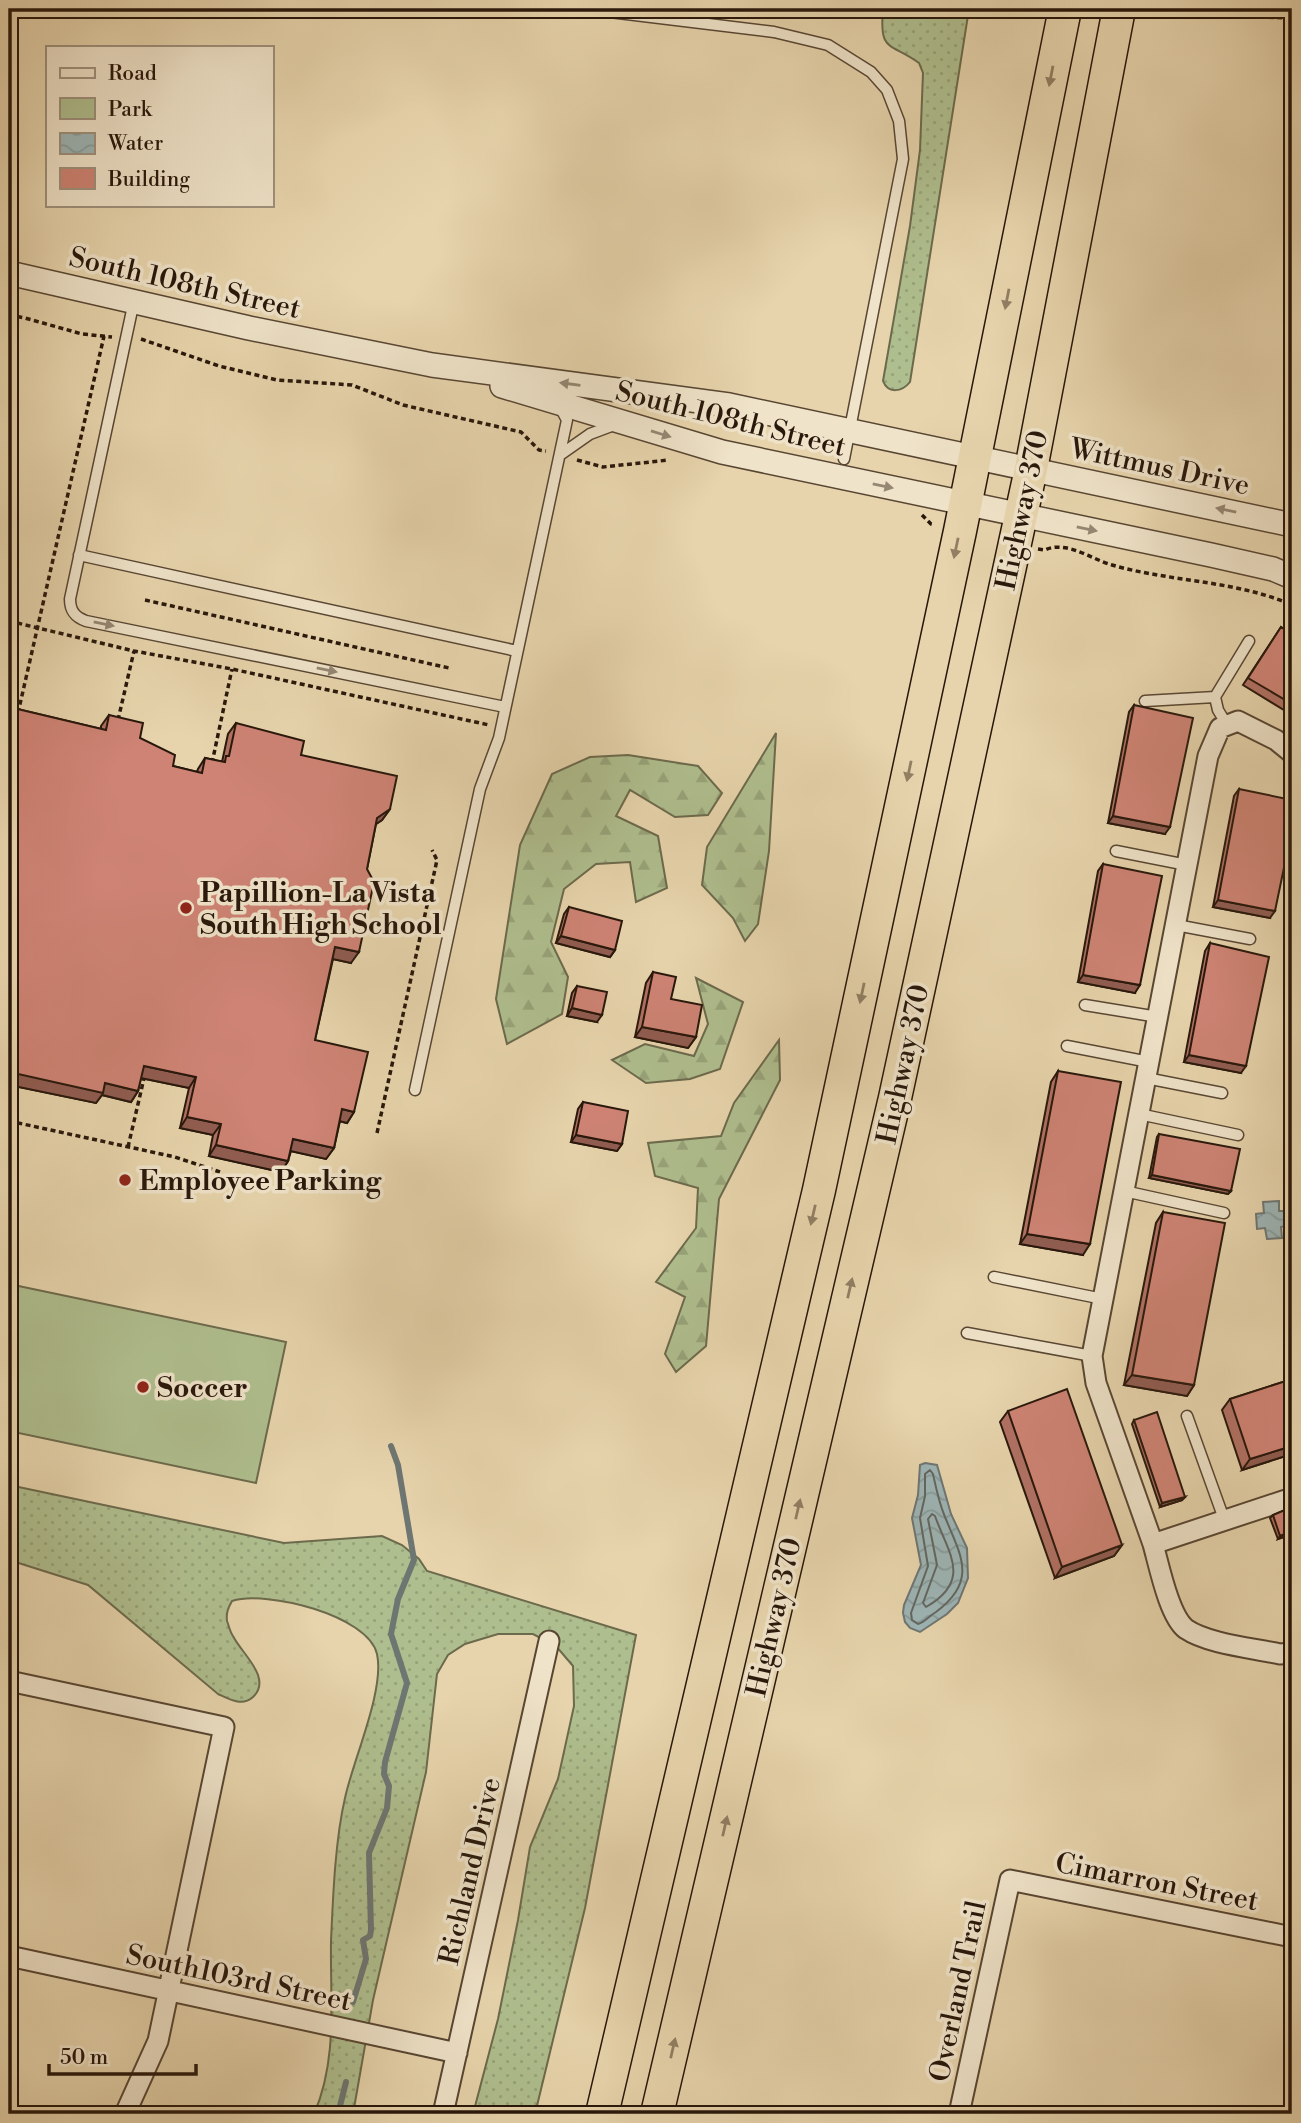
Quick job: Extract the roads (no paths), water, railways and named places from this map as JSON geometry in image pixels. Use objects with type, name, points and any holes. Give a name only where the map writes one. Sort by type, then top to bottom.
[{"type":"highway","name":"Highway 370","points":[[602,2114],[819,1190],[963,517],[1065,9]]},
{"type":"highway","name":"Highway 370","points":[[657,2114],[895,1098],[1031,469],[1119,9]]},
{"type":"street","name":"South 108th Street","points":[[9,273],[249,328],[432,365],[729,405],[975,457]]},
{"type":"street","name":"South 108th Street","points":[[432,365],[722,452],[1017,529]]},
{"type":"street","name":"Wittmus Drive","points":[[975,457],[1292,525]]},
{"type":"street","points":[[1017,529],[1211,555],[1273,569],[1292,577]]},
{"type":"street","points":[[1292,753],[1276,740],[1238,721],[1220,728],[1208,756],[1091,1356],[1096,1382],[1175,1613],[1184,1628],[1204,1637],[1280,1654],[1292,1653]]},
{"type":"street","points":[[1153,1544],[1292,1498]]},
{"type":"street","name":"Richland Drive","points":[[443,2114],[549,1641]]},
{"type":"street","points":[[9,1681],[224,1727],[158,2041],[125,2114]]},
{"type":"street","name":"Cimarron Street","points":[[1010,1880],[1292,1937]]},
{"type":"street","name":"Overland Trail","points":[[959,2114],[1010,1880]]},
{"type":"street","name":"South103rd Street","points":[[9,1956],[457,2053]]},
{"type":"lane","points":[[585,9],[774,32],[828,45],[871,72],[887,90],[899,121],[902,159],[844,459]]},
{"type":"lane","points":[[134,301],[79,555],[70,604],[72,612],[82,619],[505,707]]},
{"type":"lane","points":[[415,1090],[480,789],[501,728],[560,455],[567,420],[565,413],[553,401]]},
{"type":"lane","points":[[560,455],[590,434],[624,423]]},
{"type":"lane","points":[[79,555],[517,651]]},
{"type":"lane","points":[[1227,725],[1218,710],[1215,697],[1249,641]]},
{"type":"lane","points":[[1144,701],[1215,697]]},
{"type":"lane","points":[[1116,851],[1187,865]]},
{"type":"lane","points":[[1176,925],[1250,939]]},
{"type":"lane","points":[[1085,1005],[1158,1017]]},
{"type":"lane","points":[[1067,1046],[1222,1093]]},
{"type":"lane","points":[[1139,1114],[1238,1135]]},
{"type":"lane","points":[[1124,1191],[1224,1213]]},
{"type":"lane","points":[[994,1277],[1103,1299]]},
{"type":"lane","points":[[967,1334],[1091,1356]]},
{"type":"lane","points":[[1187,1416],[1224,1519]]},
{"type":"water","points":[[1279,1201],[1279,1211],[1284,1211],[1285,1226],[1281,1227],[1282,1238],[1267,1239],[1265,1228],[1257,1229],[1256,1214],[1264,1213],[1263,1202]]},
{"type":"water","points":[[920,1465],[937,1465],[951,1514],[967,1548],[968,1578],[958,1603],[920,1632],[910,1628],[903,1613],[921,1565],[912,1518],[918,1495]]},
{"type":"waterway","points":[[353,2002],[366,1959],[363,1940],[370,1936],[371,1930],[369,1853],[387,1808],[389,1786],[384,1774],[385,1762],[407,1683],[391,1634],[398,1599],[414,1560],[398,1465],[391,1446]]},
{"type":"waterway","points":[[338,2114],[346,2082]]},
{"type":"place","name":"Papillion-La Vista South High School","points":[[186,908]]},
{"type":"place","name":"Employee Parking","points":[[125,1180]]},
{"type":"place","name":"Soccer","points":[[143,1387]]}]
